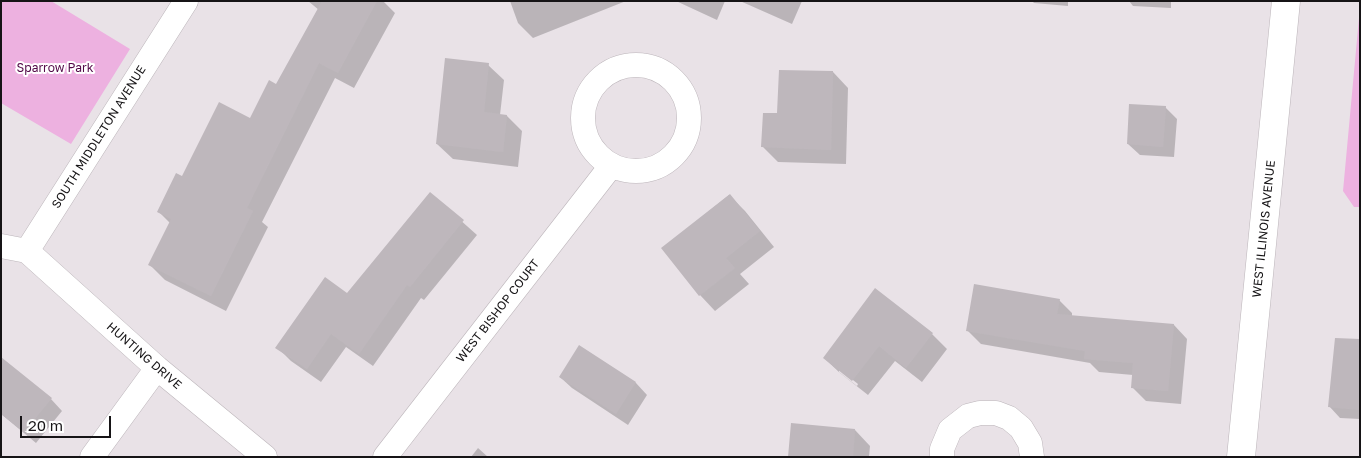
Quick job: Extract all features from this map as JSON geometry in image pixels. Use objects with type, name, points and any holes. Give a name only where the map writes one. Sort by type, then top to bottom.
[{"type":"main road","name":"WEST ILLINOIS AVENUE","points":[[1241,457],[1286,1]]},
{"type":"street","name":"SOUTH MIDDLETON AVENUE","points":[[27,251],[186,1]]},
{"type":"street","points":[[640,64],[660,70],[676,83],[687,101],[689,122],[684,142],[671,159],[652,169],[632,172],[611,166],[595,153],[585,135],[582,114],[588,94],[601,77],[619,67],[640,64]]},
{"type":"street","name":"WEST BISHOP COURT","points":[[385,457],[611,166]]},
{"type":"street","points":[[1,246],[27,251]]},
{"type":"street","name":"HUNTING DRIVE","points":[[27,251],[157,368],[265,457]]},
{"type":"street","points":[[92,457],[157,368]]},
{"type":"street","points":[[942,457],[942,449],[950,430],[968,416],[980,413],[996,413],[1009,418],[1021,428],[1030,443],[1032,457]]},
{"type":"green space","name":"Sparrow Park","points":[[1,1],[51,1],[130,49],[71,144],[1,103]]},
{"type":"green space","points":[[1360,7],[1360,207],[1354,207],[1343,191]]},
{"type":"building","points":[[322,1],[377,1],[338,73],[319,63],[247,208],[253,211],[211,296],[148,265],[171,219],[157,212],[176,173],[182,176],[219,102],[250,118],[269,80],[276,84]]},
{"type":"building","points":[[445,58],[489,63],[484,112],[507,115],[503,152],[436,144]]},
{"type":"building","points":[[779,70],[833,71],[831,150],[761,147],[763,113],[777,113]]},
{"type":"building","points":[[1129,104],[1166,106],[1163,147],[1127,144]]},
{"type":"building","points":[[430,192],[464,220],[410,287],[407,285],[359,354],[331,334],[307,369],[275,348],[325,277],[347,293]]},
{"type":"building","points":[[730,194],[760,231],[726,258],[735,268],[699,296],[661,248]]},
{"type":"building","points":[[974,284],[1060,299],[1057,314],[1174,324],[1168,391],[1131,388],[1133,363],[1084,359],[1085,351],[966,331]]},
{"type":"building","points":[[875,288],[933,333],[906,368],[879,346],[852,381],[823,358]]},
{"type":"building","points":[[1335,338],[1360,339],[1360,410],[1328,407]]},
{"type":"building","points":[[579,345],[636,382],[616,414],[559,377]]},
{"type":"building","points":[[1,357],[52,398],[24,432],[1,414]]},
{"type":"building","points":[[791,423],[855,429],[853,457],[788,457]]}]
